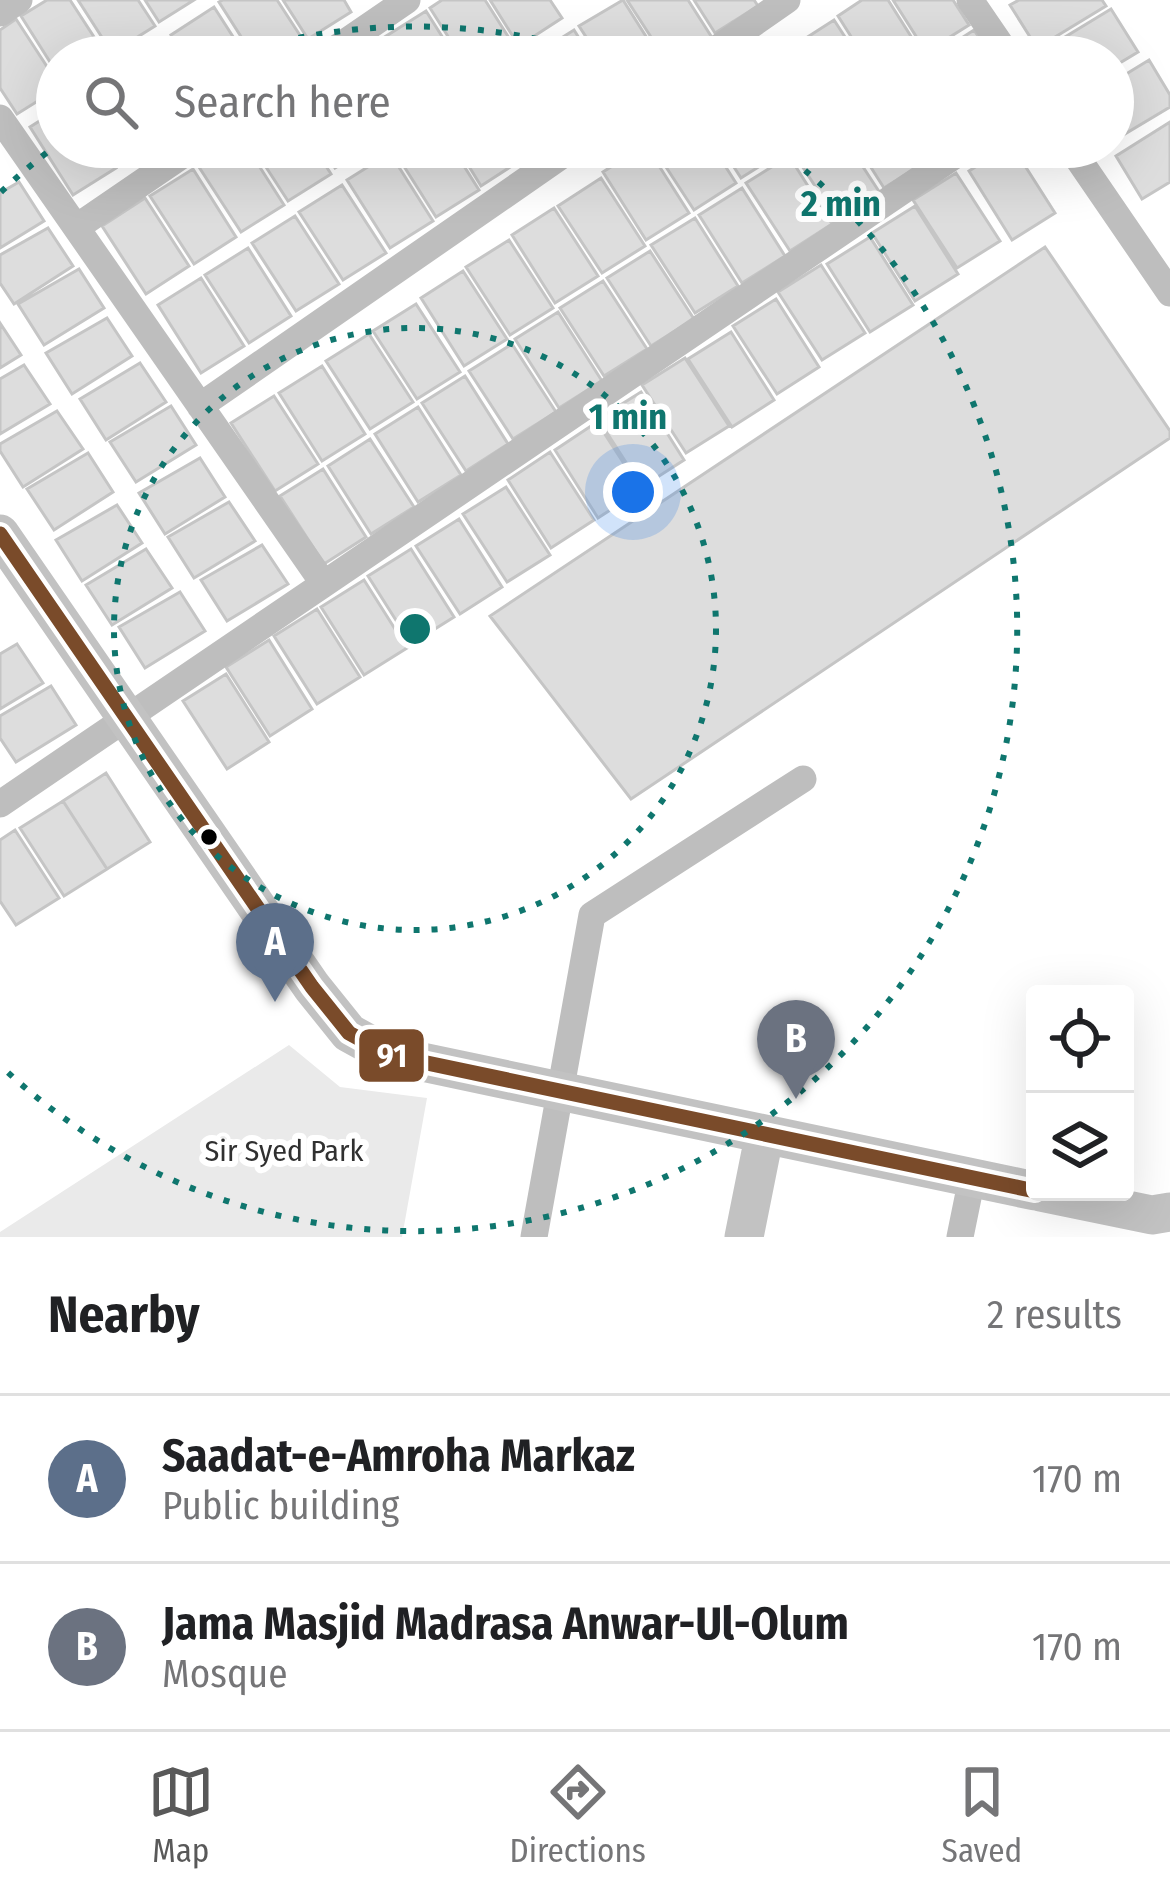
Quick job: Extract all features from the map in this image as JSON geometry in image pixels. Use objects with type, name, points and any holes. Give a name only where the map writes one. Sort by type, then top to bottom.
[{"type":"street","points":[[0,13],[19,0]]},
{"type":"street","points":[[355,36],[407,0]]},
{"type":"street","points":[[735,36],[787,0]]},
{"type":"street","points":[[970,0],[995,36]]},
{"type":"street","points":[[0,118],[324,584]]},
{"type":"street","points":[[76,227],[163,168]]},
{"type":"street","points":[[200,406],[544,168]]},
{"type":"street","points":[[0,804],[936,168]]},
{"type":"street","points":[[1084,168],[1170,293]]},
{"type":"street","points":[[0,533],[312,987],[349,1033],[389,1055],[1026,1189]]},
{"type":"street","points":[[533,1237],[592,916],[802,779]]},
{"type":"street","points":[[744,1237],[764,1137]]},
{"type":"street","points":[[960,1237],[972,1178]]},
{"type":"street","points":[[1086,1201],[1152,1215],[1170,1212]]},
{"type":"green space","name":"Sir Syed Park","points":[[289,1045],[340,1087],[427,1098],[402,1237],[0,1237],[0,1232]]},
{"type":"building","points":[[47,0],[70,0],[93,36],[36,36],[36,40],[21,16]]},
{"type":"building","points":[[78,0],[138,0],[155,26],[139,36],[101,36]]},
{"type":"building","points":[[145,0],[194,0],[159,22]]},
{"type":"building","points":[[277,0],[300,36],[241,36],[219,2]]},
{"type":"building","points":[[283,0],[344,0],[351,12],[306,36]]},
{"type":"building","points":[[442,0],[485,0],[508,36],[448,36],[430,8]]},
{"type":"building","points":[[490,0],[550,0],[562,18],[534,36],[513,36]]},
{"type":"building","points":[[623,0],[646,36],[585,36],[579,26]]},
{"type":"building","points":[[627,0],[688,0],[711,36],[650,36]]},
{"type":"building","points":[[694,0],[754,0],[758,6],[715,33]]},
{"type":"building","points":[[862,0],[888,0],[911,36],[851,36],[838,16]]},
{"type":"building","points":[[893,0],[953,0],[969,25],[951,36],[916,36]]},
{"type":"building","points":[[1019,0],[1102,0],[1106,6],[1057,36],[1029,36],[1010,5]]},
{"type":"building","points":[[214,7],[233,36],[172,36]]},
{"type":"building","points":[[1111,9],[1128,36],[1067,36]]},
{"type":"building","points":[[426,11],[442,36],[386,36]]},
{"type":"building","points":[[16,19],[36,50],[36,102],[17,114],[0,88],[0,30]]},
{"type":"building","points":[[834,20],[844,36],[809,36]]},
{"type":"building","points":[[1149,60],[1170,95],[1170,107],[1134,128],[1134,69]]},
{"type":"building","points":[[1170,122],[1170,182],[1142,199],[1123,168],[1134,168],[1134,145]]},
{"type":"building","points":[[56,168],[116,168],[73,195]]},
{"type":"building","points":[[200,168],[260,168],[284,205],[241,232]]},
{"type":"building","points":[[267,168],[327,168],[331,174],[288,201]]},
{"type":"building","points":[[366,168],[399,168],[433,221],[390,248],[347,180]]},
{"type":"building","points":[[405,168],[465,168],[479,190],[436,217]]},
{"type":"building","points":[[470,168],[509,168],[481,186]]},
{"type":"building","points":[[660,168],[689,213],[646,240],[603,172]]},
{"type":"building","points":[[667,168],[726,168],[736,183],[694,210]]},
{"type":"building","points":[[735,168],[757,168],[741,178]]},
{"type":"building","points":[[770,168],[797,168],[832,224],[790,251],[746,183]]},
{"type":"building","points":[[803,168],[864,168],[880,193],[837,220]]},
{"type":"building","points":[[871,168],[916,168],[884,188]]},
{"type":"building","points":[[1026,168],[1055,213],[1012,240],[969,171]]},
{"type":"building","points":[[193,169],[236,237],[194,264],[150,196]]},
{"type":"building","points":[[956,173],[1000,241],[957,268],[913,200]]},
{"type":"building","points":[[601,178],[645,246],[602,273],[558,206]]},
{"type":"building","points":[[19,182],[44,221],[0,248],[0,193]]},
{"type":"building","points":[[342,185],[386,253],[343,280],[299,212]]},
{"type":"building","points":[[742,188],[785,256],[742,283],[699,215]]},
{"type":"building","points":[[145,198],[189,266],[146,294],[102,226]]},
{"type":"building","points":[[915,206],[958,274],[915,301],[872,233]]},
{"type":"building","points":[[554,208],[598,276],[555,303],[512,235]]},
{"type":"building","points":[[295,216],[339,284],[296,311],[252,243]]},
{"type":"building","points":[[695,218],[738,286],[695,313],[651,245]]},
{"type":"building","points":[[48,228],[73,266],[14,304],[0,283],[0,255]]},
{"type":"building","points":[[870,237],[913,305],[870,332],[827,264]]},
{"type":"building","points":[[509,240],[553,308],[510,335],[466,267]]},
{"type":"building","points":[[1045,247],[1170,431],[1170,438],[631,799],[490,616]]},
{"type":"building","points":[[248,248],[291,316],[249,343],[205,275]]},
{"type":"building","points":[[650,251],[694,319],[651,346],[607,278]]},
{"type":"building","points":[[821,265],[865,333],[822,360],[778,292]]},
{"type":"building","points":[[79,269],[104,308],[44,345],[18,304]]},
{"type":"building","points":[[463,271],[507,339],[464,366],[421,298]]},
{"type":"building","points":[[201,278],[244,346],[201,373],[158,305]]},
{"type":"building","points":[[603,281],[647,349],[604,376],[560,308]]},
{"type":"building","points":[[776,299],[819,367],[777,394],[733,326]]},
{"type":"building","points":[[416,304],[460,372],[417,399],[373,331]]},
{"type":"building","points":[[558,312],[602,381],[559,408],[515,339]]},
{"type":"building","points":[[107,318],[132,356],[72,394],[46,353]]},
{"type":"building","points":[[0,323],[21,355],[0,368]]},
{"type":"building","points":[[731,332],[774,400],[732,427],[688,359]]},
{"type":"building","points":[[369,334],[413,402],[370,429],[326,361]]},
{"type":"building","points":[[512,344],[556,412],[513,439],[469,371]]},
{"type":"building","points":[[685,358],[729,426],[686,453],[642,385]]},
{"type":"building","points":[[140,363],[166,402],[106,440],[80,399]]},
{"type":"building","points":[[24,365],[50,404],[0,434],[0,379]]},
{"type":"building","points":[[322,366],[365,434],[322,461],[279,393]]},
{"type":"building","points":[[465,376],[508,444],[466,471],[422,403]]},
{"type":"building","points":[[641,392],[684,460],[642,487],[598,419]]},
{"type":"building","points":[[274,396],[318,464],[275,491],[231,423]]},
{"type":"building","points":[[171,406],[196,445],[136,482],[110,442]]},
{"type":"building","points":[[418,407],[461,475],[418,502],[375,434]]},
{"type":"building","points":[[57,411],[83,449],[23,487],[0,444]]},
{"type":"building","points":[[597,422],[641,490],[598,518],[555,450]]},
{"type":"building","points":[[370,439],[414,507],[371,534],[328,466]]},
{"type":"building","points":[[550,452],[594,520],[551,548],[508,480]]},
{"type":"building","points":[[88,453],[113,492],[54,530],[27,489]]},
{"type":"building","points":[[200,458],[225,497],[165,534],[139,493]]},
{"type":"building","points":[[323,469],[366,537],[324,564],[280,496]]},
{"type":"building","points":[[506,487],[550,555],[507,582],[463,514]]},
{"type":"building","points":[[229,502],[255,541],[194,578],[168,537]]},
{"type":"building","points":[[117,505],[142,543],[82,581],[56,540]]},
{"type":"building","points":[[459,519],[502,587],[460,614],[416,546]]},
{"type":"building","points":[[262,545],[288,584],[227,621],[201,580]]},
{"type":"building","points":[[146,549],[172,588],[112,625],[86,585]]},
{"type":"building","points":[[411,549],[454,617],[411,644],[368,576]]},
{"type":"building","points":[[364,580],[407,648],[364,675],[321,607]]},
{"type":"building","points":[[180,592],[205,631],[145,668],[119,627]]},
{"type":"building","points":[[317,609],[360,677],[317,704],[274,636]]},
{"type":"building","points":[[269,640],[312,709],[270,736],[226,667]]},
{"type":"building","points":[[17,644],[43,683],[0,709],[0,654]]},
{"type":"building","points":[[226,674],[269,742],[227,769],[183,701]]},
{"type":"building","points":[[51,686],[76,725],[16,762],[0,738],[0,716]]},
{"type":"building","points":[[106,773],[150,842],[107,869],[63,801]]},
{"type":"building","points":[[63,801],[107,869],[64,896],[20,828]]},
{"type":"building","points":[[15,830],[59,898],[16,925],[0,901],[0,840]]},
{"type":"transit line","name":"91","points":[[0,534],[312,987],[349,1033],[389,1055],[1026,1189]]},
{"type":"place","name":"Saadat-e-Amroha Markaz","points":[[275,1002]]},
{"type":"place","name":"Jama Masjid Madrasa Anwar-Ul-Olum","points":[[796,1099]]}]
